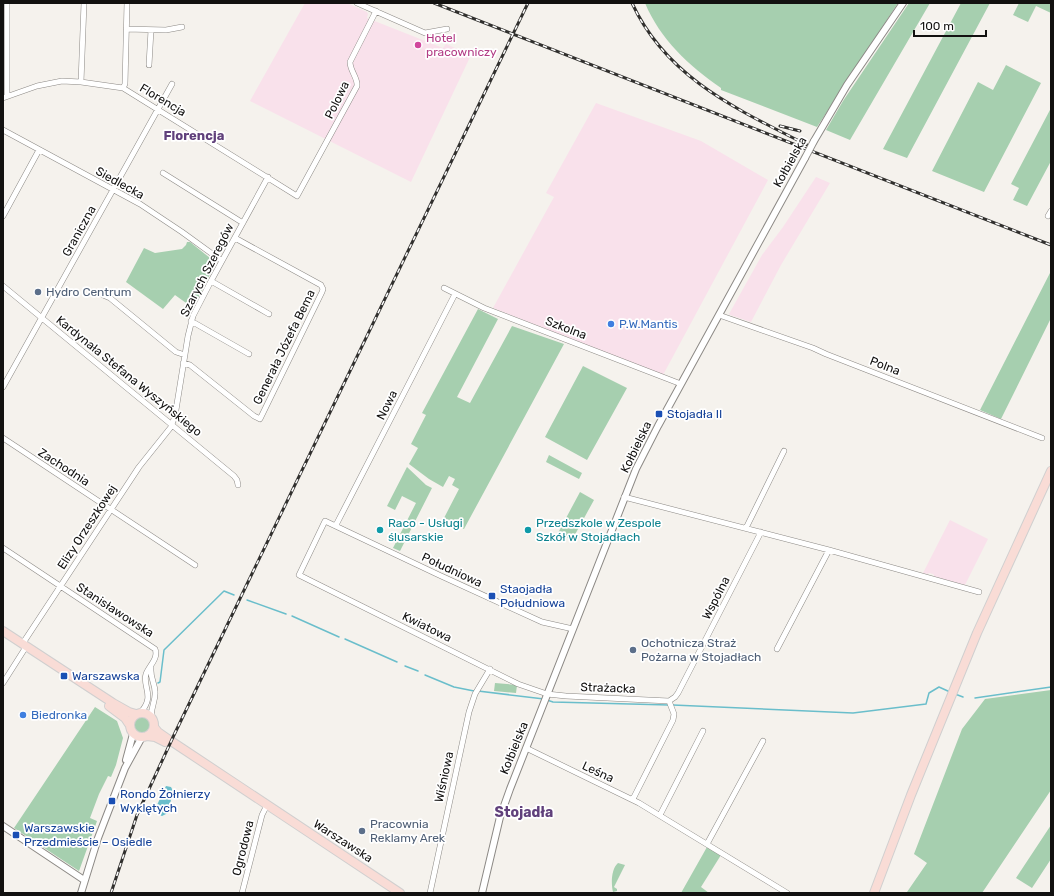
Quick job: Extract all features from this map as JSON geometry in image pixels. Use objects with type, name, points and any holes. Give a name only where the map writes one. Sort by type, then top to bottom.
[{"type":"main road","points":[[874,893],[911,795],[977,633],[1051,471]]},
{"type":"main road","points":[[3,631],[25,648],[110,706],[125,718],[134,734],[144,736],[152,732],[154,726],[152,717],[146,713],[129,712],[25,648],[3,636]]},
{"type":"main road","points":[[129,724],[132,717],[138,713]]},
{"type":"main road","name":"Warszawska","points":[[154,726],[158,732],[168,740],[400,893]]},
{"type":"main road","name":"Warszawska","points":[[144,736],[155,737],[165,742],[393,893]]},
{"type":"street","points":[[5,97],[7,3]]},
{"type":"street","points":[[81,82],[84,3]]},
{"type":"street","points":[[123,88],[125,84],[127,3]]},
{"type":"street","points":[[356,3],[425,33],[448,30]]},
{"type":"street","name":"Kołbielska","points":[[483,893],[502,812],[624,497],[650,441],[814,140],[847,86],[903,3]]},
{"type":"street","name":"Polowa","points":[[297,196],[357,86],[358,82],[351,69],[350,62],[376,11]]},
{"type":"street","points":[[126,29],[166,30],[182,27]]},
{"type":"street","points":[[149,65],[151,30]]},
{"type":"street","name":"Florencja","points":[[5,97],[47,83],[62,81],[123,88],[158,108],[297,196]]},
{"type":"street","name":"Graniczna","points":[[3,386],[172,84]]},
{"type":"street","name":"Siedlecka","points":[[3,130],[153,212],[222,261]]},
{"type":"street","points":[[3,216],[39,150]]},
{"type":"street","points":[[162,173],[243,223]]},
{"type":"street","name":"Szarych Szeregów","points":[[172,424],[175,416],[191,321],[211,281],[268,178]]},
{"type":"street","name":"Generała Józefa Bema","points":[[183,363],[190,365],[260,420],[322,292],[323,289],[320,285],[235,238]]},
{"type":"street","points":[[211,281],[269,314]]},
{"type":"street","name":"Kardynała Stefana Wyszyńskiego","points":[[3,286],[234,476],[238,480],[238,485]]},
{"type":"street","name":"Szkolna","points":[[444,288],[484,308],[681,384]]},
{"type":"street","name":"Nowa","points":[[336,525],[455,294]]},
{"type":"street","points":[[103,295],[110,298],[176,352],[185,355]]},
{"type":"street","name":"Polna","points":[[719,315],[813,348],[1042,438]]},
{"type":"street","points":[[191,321],[249,354]]},
{"type":"street","name":"Elizy Orzeszkowej","points":[[3,683],[25,648],[60,586],[139,467],[172,424]]},
{"type":"street","name":"Zachodnia","points":[[3,438],[195,565]]},
{"type":"street","points":[[746,528],[784,451]]},
{"type":"street","points":[[624,497],[829,550],[980,592]]},
{"type":"street","name":"Południowa","points":[[299,575],[325,521],[542,622],[572,629]]},
{"type":"street","name":"Wspólna","points":[[670,703],[678,693],[761,532]]},
{"type":"street","name":"Stanisławowska","points":[[3,548],[155,649],[156,653],[151,666]]},
{"type":"street","points":[[777,649],[829,550]]},
{"type":"street","name":"Kwiatowa","points":[[299,575],[546,697]]},
{"type":"street","points":[[138,713],[145,707],[148,696],[146,675],[151,666]]},
{"type":"street","points":[[151,666],[150,675],[155,692],[151,710],[152,717]]},
{"type":"street","name":"Wiśniowa","points":[[430,893],[462,741],[476,692],[490,669]]},
{"type":"street","name":"Strażacka","points":[[546,697],[566,696],[670,703]]},
{"type":"street","points":[[633,799],[674,720],[674,714],[670,703]]},
{"type":"street","points":[[660,815],[703,731]]},
{"type":"street","points":[[125,768],[124,764],[134,734]]},
{"type":"street","points":[[81,893],[98,838],[125,768],[144,736]]},
{"type":"street","points":[[706,844],[763,741]]},
{"type":"street","name":"Leśna","points":[[526,748],[633,799],[787,893]]},
{"type":"street","name":"Ogrodowa","points":[[242,893],[262,815],[265,809]]},
{"type":"street","points":[[3,826],[84,880]]},
{"type":"shaded area","points":[[305,3],[347,3],[367,12],[367,18],[443,48],[446,44],[471,55],[411,182],[250,101]]},
{"type":"shaded area","points":[[596,103],[701,141],[768,180],[663,375],[493,308],[554,197],[546,193]]},
{"type":"shaded area","points":[[816,177],[830,183],[781,265],[751,322],[730,315],[729,314],[762,255],[783,227]]},
{"type":"shaded area","points":[[950,520],[988,539],[965,585],[935,577],[933,574],[923,573]]},
{"type":"green space","points":[[645,3],[898,3],[817,127],[721,90],[721,88],[687,61],[667,40],[651,16]]},
{"type":"green space","points":[[909,3],[930,3],[850,140],[826,130],[843,101]]},
{"type":"green space","points":[[961,3],[990,3],[907,158],[883,149]]},
{"type":"green space","points":[[1019,3],[1051,3],[1051,13],[1036,6],[1028,22],[1013,15]]},
{"type":"green space","points":[[1006,65],[1041,83],[984,192],[932,171],[978,82],[993,90]]},
{"type":"green space","points":[[1051,108],[1051,161],[1027,206],[1013,200],[1019,188],[1011,184]]},
{"type":"green space","points":[[187,242],[190,242],[210,258],[211,260],[207,267],[212,270],[193,308],[175,295],[163,309],[126,282],[144,248],[155,253],[182,249]]},
{"type":"green space","points":[[1051,271],[1051,318],[1001,419],[980,410]]},
{"type":"green space","points":[[478,309],[498,319],[457,397],[470,403],[512,326],[564,344],[464,529],[444,518],[459,489],[452,485],[455,479],[449,476],[443,487],[429,479],[409,464],[418,448],[411,444],[426,415],[422,413]]},
{"type":"green space","points":[[583,366],[627,388],[587,460],[545,437]]},
{"type":"green space","points":[[549,455],[582,473],[579,479],[546,462]]},
{"type":"green space","points":[[407,467],[426,485],[432,488],[400,551],[393,548],[416,503],[402,496],[395,510],[387,506]]},
{"type":"green space","points":[[580,492],[594,500],[572,540],[558,533]]},
{"type":"green space","points":[[495,683],[517,685],[516,693],[494,691]]},
{"type":"green space","points":[[1051,690],[1051,790],[982,893],[907,892],[927,863],[914,854],[962,729],[985,699]]},
{"type":"green space","points":[[95,707],[117,721],[123,738],[116,765],[111,777],[108,776],[99,794],[90,818],[97,821],[79,871],[14,828]]},
{"type":"green space","points":[[142,715],[149,718],[152,725],[149,732],[142,735],[135,732],[132,725],[135,718]]},
{"type":"green space","points":[[1051,825],[1051,859],[1032,888],[1016,878]]},
{"type":"green space","points":[[707,847],[721,855],[701,887],[709,893],[681,893]]},
{"type":"green space","points":[[618,863],[625,865],[614,887],[617,891],[613,892],[613,873]]},
{"type":"water","points":[[166,786],[171,787],[173,791],[168,813],[162,816],[157,814],[157,805]]},
{"type":"waterway","points":[[158,683],[160,682],[164,650],[224,591],[234,595]]},
{"type":"waterway","points":[[247,600],[286,614]]},
{"type":"waterway","points":[[292,616],[339,637]]},
{"type":"waterway","points":[[345,639],[397,662]]},
{"type":"waterway","points":[[405,666],[418,671]]},
{"type":"waterway","points":[[425,675],[454,687],[474,691]]},
{"type":"waterway","points":[[673,705],[853,713],[926,704],[929,693],[939,687],[950,692]]},
{"type":"waterway","points":[[975,698],[1051,687]]},
{"type":"waterway","points":[[478,691],[544,699]]},
{"type":"waterway","points":[[955,694],[963,697]]},
{"type":"waterway","points":[[547,700],[553,702],[669,705]]},
{"type":"railway","points":[[434,3],[1051,245]]},
{"type":"railway","points":[[111,893],[137,815],[174,735],[528,3]]},
{"type":"railway","points":[[632,3],[647,29],[665,52],[685,72],[707,90],[731,105],[809,146]]},
{"type":"railway","points":[[780,126],[800,131]]},
{"type":"place","name":"Hotel pracowniczy","points":[[418,45]]},
{"type":"place","name":"Hydro Centrum","points":[[38,292]]},
{"type":"place","name":"P.W.Mantis","points":[[611,324]]},
{"type":"place","name":"Stojadła II","points":[[659,414]]},
{"type":"place","name":"Raco - Usługi ślusarskie","points":[[380,530]]},
{"type":"place","name":"Przedszkole w Zespole Szkół w Stojadłach","points":[[528,530]]},
{"type":"place","name":"Staojadła Południowa","points":[[492,596]]},
{"type":"place","name":"Ochotnicza Straż Pożarna w Stojadłach","points":[[633,650]]},
{"type":"place","name":"Warszawska","points":[[64,676]]},
{"type":"place","name":"Biedronka","points":[[23,715]]},
{"type":"place","name":"Rondo Żołnierzy Wyklętych","points":[[112,801]]},
{"type":"place","name":"Pracownia Reklamy Arek","points":[[362,831]]},
{"type":"place","name":"Warszawskie Przedmieście – Osiedle","points":[[16,835]]},
{"type":"district","name":"Florencja","points":[[194,135]]},
{"type":"district","name":"Stojadła","points":[[524,812]]}]
